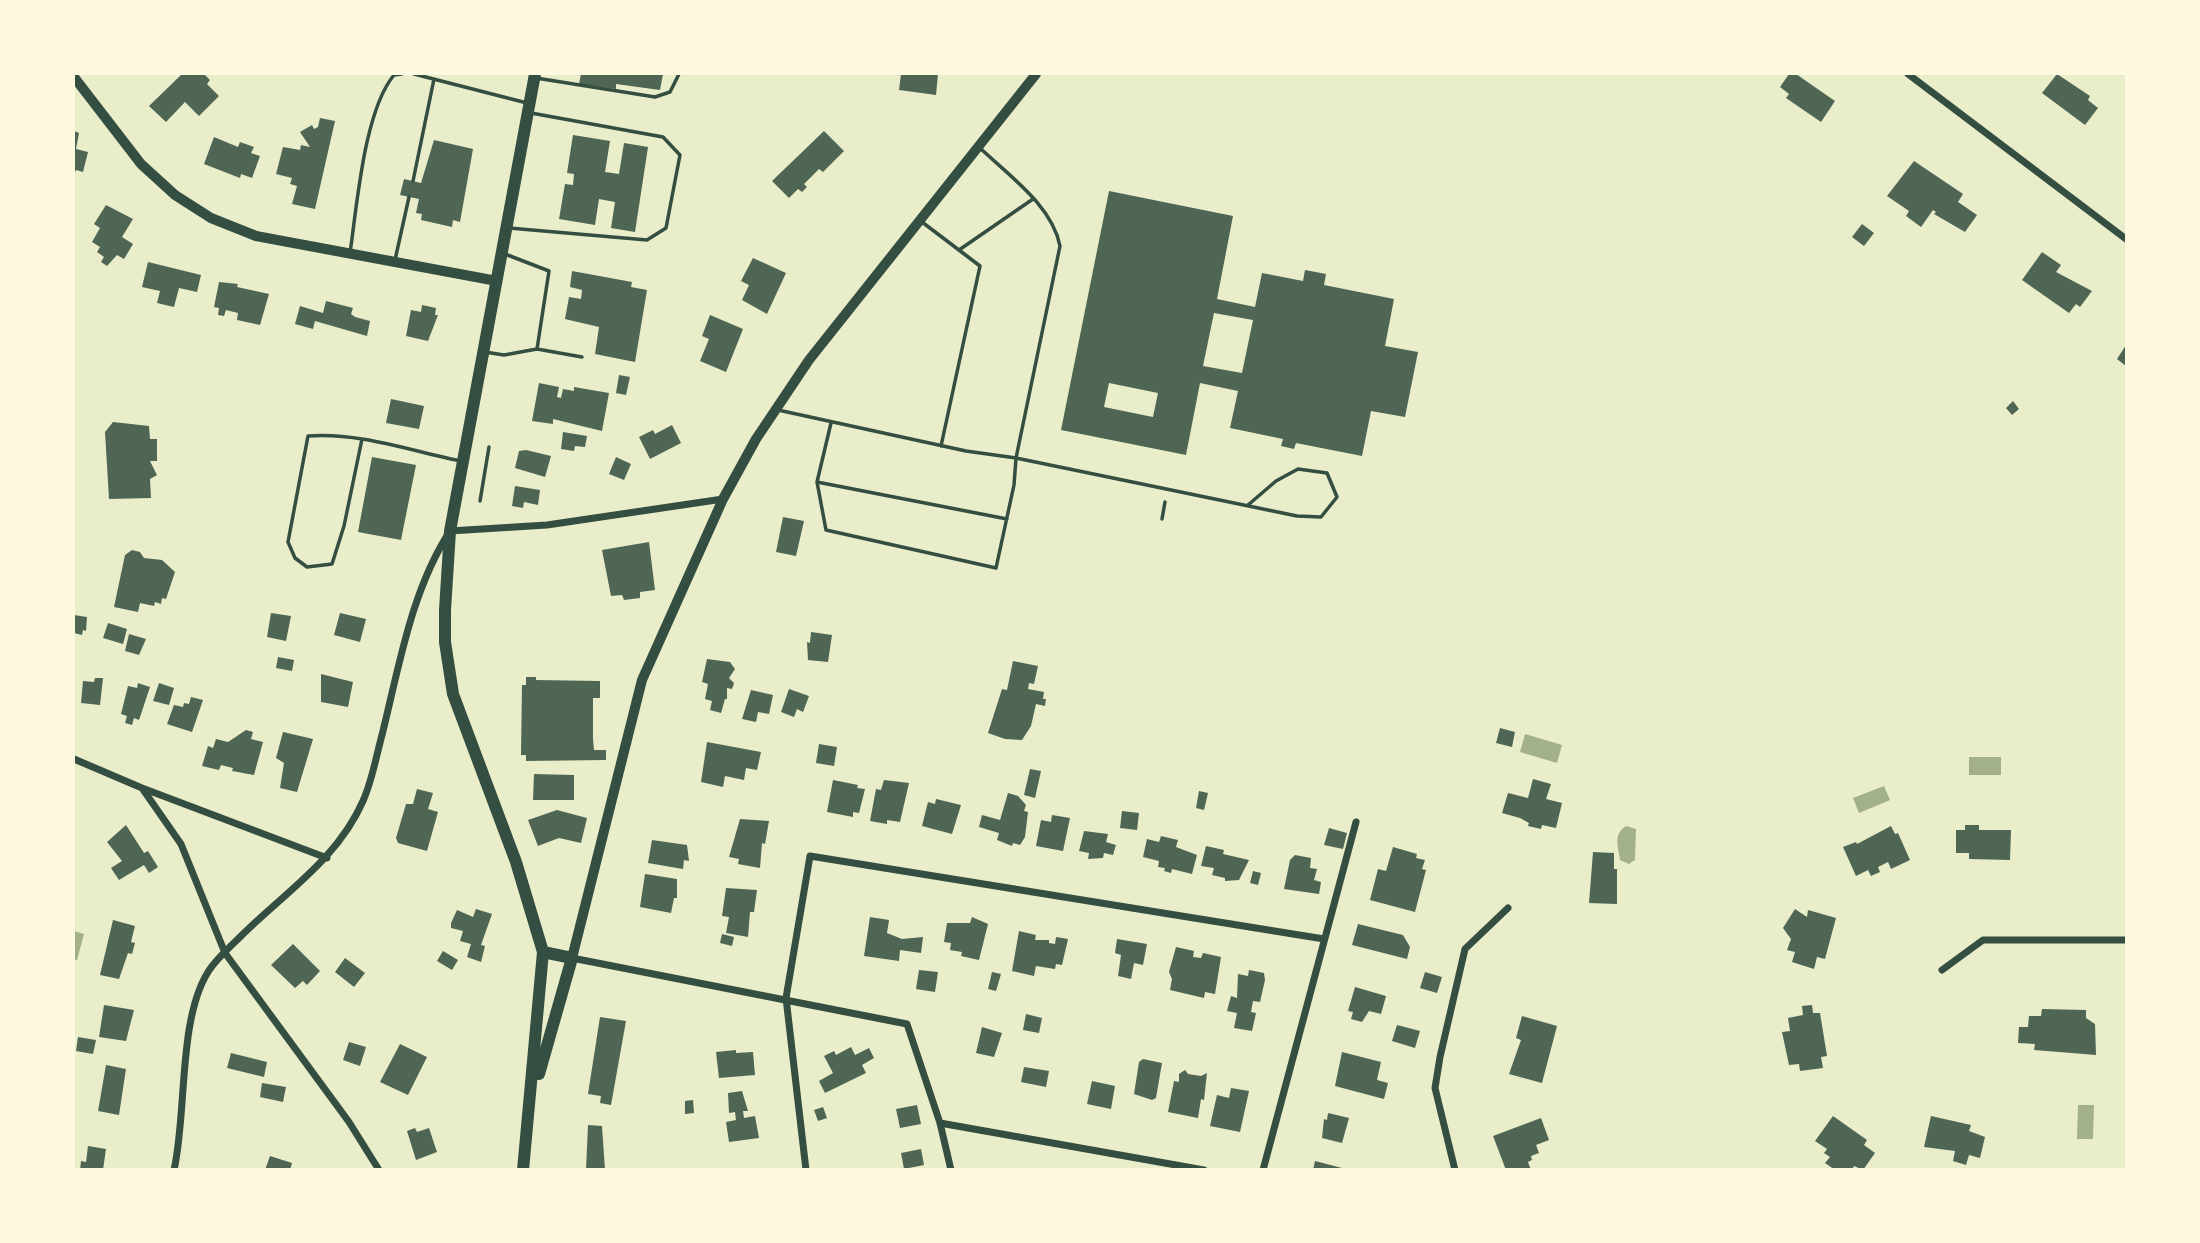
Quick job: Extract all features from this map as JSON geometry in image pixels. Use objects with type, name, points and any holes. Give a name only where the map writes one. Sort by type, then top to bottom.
[{"type":"main road","points":[[530,1105],[572,958],[642,680],[723,499],[776,410],[844,313],[1036,74]]},
{"type":"main road","points":[[523,1170],[543,952],[516,862],[453,694],[445,642],[450,531],[534,76]]},
{"type":"main road","points":[[543,952],[572,958]]},
{"type":"street","points":[[1908,74],[2126,239]]},
{"type":"street","points":[[74,77],[141,164],[175,195],[211,218],[256,236],[496,281]]},
{"type":"street","points":[[174,1170],[189,1037],[199,991],[208,972],[225,953],[327,858],[350,828],[364,799],[414,609],[437,551],[450,531],[547,525],[723,499]]},
{"type":"street","points":[[74,759],[142,788],[327,858]]},
{"type":"street","points":[[142,788],[181,844],[225,953],[349,1122],[379,1170]]},
{"type":"street","points":[[1263,1170],[1356,822]]},
{"type":"street","points":[[806,1170],[786,999],[810,856],[1324,939]]},
{"type":"street","points":[[1455,1170],[1435,1088],[1440,1057],[1465,949],[1508,908]]},
{"type":"street","points":[[1942,970],[1983,940],[2126,940]]},
{"type":"street","points":[[572,958],[907,1024],[940,1123],[951,1170]]},
{"type":"street","points":[[940,1123],[1204,1170]]},
{"type":"lane","points":[[350,253],[365,157],[377,109],[387,83],[394,75],[402,74]]},
{"type":"lane","points":[[414,74],[581,124],[663,137],[680,155],[666,228],[647,240],[507,227]]},
{"type":"lane","points":[[534,76],[655,97],[670,92],[679,74]]},
{"type":"lane","points":[[413,181],[434,79]]},
{"type":"lane","points":[[831,423],[817,482],[825,530],[996,568],[1060,246],[1056,226],[978,146]]},
{"type":"lane","points":[[394,262],[409,197]]},
{"type":"lane","points":[[959,250],[1032,200]]},
{"type":"lane","points":[[918,220],[979,266],[941,446]]},
{"type":"lane","points":[[502,253],[549,271],[537,349]]},
{"type":"lane","points":[[483,352],[504,355],[537,349],[582,357]]},
{"type":"lane","points":[[776,410],[941,446],[1016,458],[1297,516],[1321,517],[1337,497],[1327,473],[1298,469],[1276,481],[1248,505]]},
{"type":"lane","points":[[362,439],[344,526],[332,564],[307,567],[295,558],[288,542],[308,436],[334,434],[362,439],[463,461]]},
{"type":"lane","points":[[817,482],[1007,519]]},
{"type":"path","points":[[480,501],[489,447]]},
{"type":"path","points":[[1162,519],[1165,502]]},
{"type":"shaded area","points":[[1525,734],[1562,745],[1557,763],[1520,752]]},
{"type":"shaded area","points":[[1969,757],[2001,757],[2001,775],[1969,775]]},
{"type":"shaded area","points":[[1884,786],[1890,800],[1859,813],[1853,798]]},
{"type":"shaded area","points":[[1626,826],[1636,829],[1635,860],[1629,864],[1620,860],[1617,842],[1619,833]]},
{"type":"shaded area","points":[[74,931],[84,934],[77,960],[74,960]]},
{"type":"shaded area","points":[[2078,1105],[2094,1105],[2093,1139],[2077,1139]]},
{"type":"building","points":[[182,74],[204,74],[210,80],[207,84],[219,96],[199,116],[185,102],[166,122],[149,106]]},
{"type":"building","points":[[581,74],[663,74],[660,90],[616,84],[616,89],[579,84]]},
{"type":"building","points":[[901,74],[938,74],[936,95],[899,90]]},
{"type":"building","points":[[1789,74],[1796,74],[1835,101],[1821,122],[1786,98],[1789,94],[1780,87]]},
{"type":"building","points":[[2057,74],[2090,96],[2088,100],[2098,108],[2085,125],[2042,93]]},
{"type":"building","points":[[320,118],[335,121],[315,209],[292,204],[297,186],[290,184],[292,178],[276,174],[283,147],[300,150],[301,145],[310,147],[300,132],[312,125],[314,129],[318,127]]},
{"type":"building","points":[[74,131],[79,133],[76,149],[88,152],[83,172],[76,170],[74,175]]},
{"type":"building","points":[[824,131],[844,151],[823,172],[819,169],[804,184],[807,187],[802,192],[798,189],[789,198],[772,181]]},
{"type":"building","points":[[573,135],[610,141],[605,172],[619,174],[624,143],[648,147],[635,232],[611,228],[615,202],[599,199],[595,225],[559,219],[565,184],[573,185],[574,174],[567,173]]},
{"type":"building","points":[[214,137],[238,147],[240,142],[254,147],[251,153],[260,156],[252,178],[241,174],[240,178],[204,164]]},
{"type":"building","points":[[434,140],[473,149],[460,222],[453,220],[452,227],[421,220],[422,214],[416,213],[419,199],[400,195],[404,179],[421,183]]},
{"type":"building","points":[[1914,161],[1963,194],[1958,202],[1977,215],[1965,232],[1934,214],[1936,212],[1933,210],[1921,227],[1906,216],[1909,211],[1887,196]]},
{"type":"building","points":[[1109,191],[1233,216],[1217,299],[1255,307],[1262,273],[1303,281],[1305,270],[1326,274],[1324,285],[1394,299],[1385,346],[1418,352],[1405,417],[1371,411],[1362,456],[1296,443],[1294,449],[1281,446],[1283,439],[1230,428],[1238,391],[1200,383],[1186,455],[1061,430]],"holes":[[[1214,313],[1253,320],[1242,373],[1203,366]],[[1109,383],[1158,393],[1153,417],[1104,407]]]},
{"type":"building","points":[[106,205],[133,219],[122,237],[133,244],[124,259],[117,255],[107,266],[101,262],[104,257],[97,252],[100,247],[92,242],[100,228],[94,224]]},
{"type":"building","points":[[1862,224],[1874,233],[1864,246],[1852,237]]},
{"type":"building","points":[[2042,252],[2061,265],[2056,272],[2092,291],[2080,307],[2076,304],[2069,313],[2022,280]]},
{"type":"building","points":[[753,258],[786,273],[767,314],[742,300],[749,285],[741,281]]},
{"type":"building","points":[[148,262],[201,275],[197,292],[179,288],[174,307],[157,303],[160,291],[142,287]]},
{"type":"building","points":[[572,271],[632,282],[631,287],[647,290],[635,362],[595,354],[599,327],[565,319],[569,297],[581,299],[582,290],[570,287]]},
{"type":"building","points":[[219,282],[238,284],[237,287],[269,294],[260,325],[237,320],[238,313],[226,310],[224,316],[218,315],[219,308],[214,307]]},
{"type":"building","points":[[326,301],[353,308],[351,314],[370,321],[367,336],[315,321],[313,329],[295,324],[300,306],[323,313]]},
{"type":"building","points":[[422,305],[436,308],[435,315],[438,315],[428,341],[406,336],[411,310],[421,312]]},
{"type":"building","points":[[710,315],[743,329],[726,372],[700,361],[709,339],[702,336]]},
{"type":"building","points":[[2126,345],[2126,366],[2117,359]]},
{"type":"building","points":[[619,375],[630,377],[626,395],[616,393]]},
{"type":"building","points":[[539,383],[559,387],[557,397],[561,398],[563,389],[574,391],[574,387],[609,393],[602,431],[553,419],[553,424],[532,421]]},
{"type":"building","points":[[391,399],[424,406],[419,429],[386,423]]},
{"type":"building","points":[[2013,401],[2019,409],[2012,415],[2006,408]]},
{"type":"building","points":[[113,422],[149,426],[150,439],[157,439],[157,461],[150,461],[157,475],[150,479],[151,498],[109,499],[105,432]]},
{"type":"building","points":[[672,425],[681,443],[650,459],[639,437],[653,430],[655,434]]},
{"type":"building","points":[[563,432],[587,436],[585,447],[575,446],[574,451],[561,449]]},
{"type":"building","points":[[519,451],[551,456],[545,477],[515,468]]},
{"type":"building","points":[[372,457],[416,465],[401,540],[358,532]]},
{"type":"building","points":[[616,457],[631,464],[624,480],[609,474]]},
{"type":"building","points":[[515,486],[540,490],[538,505],[524,502],[523,508],[512,506]]},
{"type":"building","points":[[783,517],[804,521],[796,556],[776,552]]},
{"type":"building","points":[[649,542],[655,590],[640,592],[640,598],[624,600],[622,595],[611,596],[602,550]]},
{"type":"building","points":[[132,550],[140,552],[144,558],[162,560],[175,572],[166,599],[162,598],[161,604],[155,602],[154,606],[140,603],[138,612],[114,607],[125,555]]},
{"type":"building","points":[[271,613],[291,616],[286,641],[267,637]]},
{"type":"building","points":[[340,613],[366,619],[360,642],[334,635]]},
{"type":"building","points":[[74,615],[87,617],[86,631],[83,630],[82,635],[74,633]]},
{"type":"building","points":[[108,623],[127,629],[123,644],[103,638]]},
{"type":"building","points":[[811,632],[832,635],[828,662],[808,660],[807,642],[810,643]]},
{"type":"building","points":[[129,634],[146,639],[139,655],[125,651]]},
{"type":"building","points":[[278,657],[294,660],[292,671],[276,668]]},
{"type":"building","points":[[707,659],[730,662],[735,669],[729,678],[734,683],[732,689],[727,688],[727,699],[721,713],[710,710],[712,701],[705,699],[708,684],[702,682]]},
{"type":"building","points":[[1013,661],[1038,666],[1034,684],[1029,683],[1028,689],[1044,692],[1043,699],[1046,699],[1045,706],[1036,704],[1031,726],[1022,740],[1005,739],[988,733],[1002,689],[1007,690]]},
{"type":"building","points":[[321,674],[353,682],[348,707],[321,702]]},
{"type":"building","points":[[526,677],[536,677],[536,680],[600,681],[600,698],[593,698],[593,739],[594,750],[606,750],[606,760],[526,761],[526,755],[521,755],[522,685],[526,685]]},
{"type":"building","points":[[95,678],[103,678],[100,705],[81,703],[83,681],[94,682]]},
{"type":"building","points":[[138,683],[150,687],[139,720],[134,718],[132,725],[125,723],[127,716],[121,714],[128,686],[137,688]]},
{"type":"building","points":[[159,683],[174,688],[169,705],[153,701]]},
{"type":"building","points":[[789,689],[809,696],[803,712],[797,709],[794,717],[781,712]]},
{"type":"building","points":[[751,690],[773,695],[769,714],[758,712],[756,722],[742,719]]},
{"type":"building","points":[[191,697],[203,700],[192,732],[167,724],[174,705],[183,707],[184,703],[189,704]]},
{"type":"building","points":[[1500,728],[1515,732],[1512,747],[1496,743]]},
{"type":"building","points":[[246,730],[253,732],[251,739],[263,742],[254,775],[232,771],[233,768],[221,765],[219,770],[202,766],[208,746],[213,748],[216,739],[228,742]]},
{"type":"building","points":[[283,732],[313,739],[297,792],[280,788],[284,763],[276,758]]},
{"type":"building","points":[[707,742],[761,752],[757,770],[746,768],[744,780],[725,776],[723,787],[701,782]]},
{"type":"building","points":[[819,744],[837,747],[834,766],[816,763]]},
{"type":"building","points":[[1030,769],[1041,771],[1035,798],[1024,795]]},
{"type":"building","points":[[534,774],[574,775],[574,800],[533,800]]},
{"type":"building","points":[[1533,779],[1551,784],[1546,799],[1562,803],[1556,828],[1528,826],[1529,823],[1520,818],[1502,813],[1508,793],[1528,798]]},
{"type":"building","points":[[833,780],[865,789],[859,813],[853,812],[853,817],[827,812]]},
{"type":"building","points":[[884,780],[909,783],[900,822],[887,820],[887,824],[870,821],[876,789],[881,790]]},
{"type":"building","points":[[417,789],[433,793],[428,809],[438,812],[427,851],[398,843],[396,838],[406,804],[413,804]]},
{"type":"building","points":[[1199,791],[1208,793],[1204,810],[1196,808]]},
{"type":"building","points":[[1008,793],[1018,796],[1026,805],[1024,811],[1028,812],[1025,837],[1020,845],[1013,843],[1012,846],[997,840],[999,833],[979,827],[982,815],[1000,820]]},
{"type":"building","points":[[936,799],[961,805],[952,834],[922,826],[928,802],[935,804]]},
{"type":"building","points":[[557,810],[587,818],[581,843],[559,838],[538,846],[528,820]]},
{"type":"building","points":[[1122,811],[1139,813],[1137,830],[1120,828]]},
{"type":"building","points":[[1052,815],[1070,818],[1063,851],[1036,846],[1041,820],[1051,822]]},
{"type":"building","points":[[740,819],[769,821],[765,844],[762,843],[760,868],[738,864],[739,859],[729,857]]},
{"type":"building","points":[[126,825],[144,853],[148,851],[158,867],[149,873],[144,865],[119,880],[111,868],[122,861],[107,842]]},
{"type":"building","points":[[1965,825],[1979,825],[1979,830],[2011,830],[2010,860],[1969,859],[1969,853],[1956,853],[1956,830],[1965,830]]},
{"type":"building","points":[[1891,826],[1895,834],[1898,833],[1910,860],[1891,869],[1888,862],[1878,867],[1880,872],[1871,876],[1868,870],[1856,876],[1843,847],[1856,842],[1857,844]]},
{"type":"building","points":[[1329,828],[1347,833],[1343,849],[1324,845]]},
{"type":"building","points":[[1084,831],[1108,834],[1106,842],[1116,845],[1113,855],[1104,853],[1103,858],[1088,859],[1089,853],[1079,851]]},
{"type":"building","points":[[1161,836],[1178,840],[1176,847],[1197,855],[1192,874],[1172,869],[1171,873],[1164,871],[1165,868],[1158,867],[1159,861],[1143,857],[1147,839],[1159,842]]},
{"type":"building","points":[[652,840],[687,845],[689,861],[684,860],[683,869],[648,863]]},
{"type":"building","points":[[1206,846],[1224,850],[1223,854],[1249,860],[1239,880],[1225,881],[1225,878],[1212,875],[1214,868],[1201,866]]},
{"type":"building","points":[[1393,847],[1417,854],[1416,858],[1425,860],[1422,869],[1426,870],[1415,912],[1370,900],[1378,869],[1386,871]]},
{"type":"building","points":[[1593,852],[1614,853],[1617,904],[1589,903]]},
{"type":"building","points":[[1295,855],[1311,858],[1310,868],[1317,869],[1314,880],[1321,882],[1319,894],[1284,889],[1290,860]]},
{"type":"building","points":[[1253,871],[1261,873],[1258,885],[1250,883]]},
{"type":"building","points":[[645,874],[677,879],[677,898],[674,898],[671,913],[640,907]]},
{"type":"building","points":[[726,888],[757,890],[754,912],[750,912],[748,937],[726,933],[729,917],[722,916]]},
{"type":"building","points":[[476,909],[492,914],[481,945],[485,946],[481,962],[467,957],[471,944],[460,941],[463,931],[451,928],[457,910],[473,917]]},
{"type":"building","points":[[1795,909],[1807,917],[1808,910],[1836,918],[1825,959],[1817,957],[1814,969],[1792,962],[1795,952],[1787,950],[1791,939],[1783,928]]},
{"type":"building","points":[[870,917],[889,920],[887,933],[902,939],[923,937],[921,953],[900,950],[899,961],[864,956]]},
{"type":"building","points":[[972,917],[988,924],[979,960],[961,956],[962,952],[950,950],[951,943],[944,942],[947,923],[970,923]]},
{"type":"building","points":[[113,920],[135,926],[131,942],[135,943],[132,954],[128,953],[119,979],[100,975]]},
{"type":"building","points":[[1358,924],[1403,935],[1410,947],[1407,959],[1352,945]]},
{"type":"building","points":[[1019,931],[1036,935],[1035,940],[1049,940],[1049,943],[1055,944],[1056,937],[1068,939],[1062,965],[1056,964],[1055,969],[1036,966],[1034,976],[1012,971]]},
{"type":"building","points":[[722,934],[734,937],[732,946],[720,943]]},
{"type":"building","points":[[1117,939],[1147,944],[1143,965],[1134,963],[1131,979],[1118,976],[1121,955],[1115,953]]},
{"type":"building","points":[[293,944],[320,971],[307,985],[303,981],[295,988],[271,965]]},
{"type":"building","points":[[1176,947],[1194,951],[1193,957],[1201,958],[1203,953],[1221,957],[1215,994],[1205,992],[1204,998],[1170,990],[1172,979],[1169,972]]},
{"type":"building","points":[[443,951],[458,960],[452,970],[437,961]]},
{"type":"building","points":[[345,958],[365,973],[354,987],[335,972]]},
{"type":"building","points":[[919,970],[938,972],[935,992],[916,989]]},
{"type":"building","points":[[1249,970],[1264,973],[1265,980],[1260,1002],[1253,1001],[1251,1012],[1256,1013],[1252,1031],[1234,1028],[1237,1013],[1227,1011],[1231,996],[1237,998],[1238,974],[1248,976]]},
{"type":"building","points":[[992,972],[1001,974],[996,991],[988,989]]},
{"type":"building","points":[[1425,972],[1442,977],[1437,993],[1420,988]]},
{"type":"building","points":[[1355,987],[1386,996],[1381,1014],[1369,1011],[1362,1022],[1351,1019],[1353,1012],[1348,1011]]},
{"type":"building","points":[[104,1005],[134,1010],[126,1041],[99,1037]]},
{"type":"building","points":[[1812,1005],[1813,1013],[1820,1013],[1827,1056],[1821,1057],[1823,1068],[1800,1071],[1799,1064],[1789,1065],[1782,1032],[1790,1031],[1788,1018],[1803,1015],[1802,1006]]},
{"type":"building","points":[[2042,1009],[2086,1010],[2086,1018],[2095,1024],[2096,1055],[2034,1050],[2035,1044],[2018,1043],[2019,1027],[2028,1027],[2029,1016],[2041,1016]]},
{"type":"building","points":[[1026,1014],[1042,1018],[1039,1033],[1023,1030]]},
{"type":"building","points":[[1522,1016],[1557,1026],[1542,1083],[1509,1074],[1521,1040],[1516,1038]]},
{"type":"building","points":[[600,1017],[626,1021],[611,1105],[600,1103],[601,1096],[588,1094]]},
{"type":"building","points":[[1397,1025],[1420,1031],[1415,1048],[1392,1041]]},
{"type":"building","points":[[982,1027],[1002,1033],[994,1057],[976,1053]]},
{"type":"building","points":[[78,1037],[96,1040],[93,1054],[76,1051]]},
{"type":"building","points":[[349,1042],[366,1047],[360,1066],[343,1060]]},
{"type":"building","points":[[400,1044],[427,1057],[408,1095],[380,1082]]},
{"type":"building","points":[[851,1047],[855,1055],[869,1048],[874,1058],[862,1065],[866,1073],[825,1093],[819,1081],[833,1073],[824,1056],[834,1051],[836,1055]]},
{"type":"building","points":[[736,1050],[736,1053],[753,1052],[755,1075],[719,1078],[716,1052]]},
{"type":"building","points":[[1342,1052],[1381,1062],[1377,1080],[1388,1083],[1384,1099],[1335,1086]]},
{"type":"building","points":[[231,1053],[267,1062],[264,1077],[227,1068]]},
{"type":"building","points":[[1143,1059],[1162,1063],[1156,1098],[1152,1100],[1134,1094],[1139,1062]]},
{"type":"building","points":[[106,1065],[126,1069],[119,1115],[98,1111]]},
{"type":"building","points":[[1024,1067],[1049,1071],[1046,1087],[1021,1082]]},
{"type":"building","points":[[1185,1070],[1188,1074],[1201,1076],[1207,1073],[1204,1100],[1201,1099],[1198,1118],[1168,1112],[1174,1081],[1179,1082],[1179,1074]]},
{"type":"building","points":[[1092,1081],[1115,1086],[1111,1109],[1087,1104]]},
{"type":"building","points":[[262,1083],[286,1087],[283,1102],[260,1097]]},
{"type":"building","points":[[1231,1088],[1249,1091],[1240,1132],[1210,1126],[1217,1095],[1229,1098]]},
{"type":"building","points":[[742,1091],[748,1111],[743,1111],[744,1118],[755,1116],[759,1138],[729,1142],[726,1122],[736,1120],[735,1112],[729,1113],[728,1093]]},
{"type":"building","points":[[693,1100],[694,1113],[685,1114],[685,1101]]},
{"type":"building","points":[[917,1105],[921,1124],[900,1128],[896,1109]]},
{"type":"building","points":[[823,1107],[827,1118],[818,1121],[814,1110]]},
{"type":"building","points":[[1328,1113],[1349,1118],[1342,1143],[1322,1138],[1324,1119],[1327,1120]]},
{"type":"building","points":[[1833,1116],[1867,1140],[1864,1145],[1875,1153],[1863,1170],[1854,1166],[1852,1170],[1835,1170],[1825,1163],[1830,1157],[1824,1153],[1827,1149],[1815,1141]]},
{"type":"building","points":[[1931,1116],[1971,1125],[1969,1131],[1985,1137],[1980,1158],[1969,1155],[1966,1165],[1953,1161],[1955,1151],[1924,1147]]},
{"type":"building","points":[[1541,1118],[1549,1140],[1536,1145],[1539,1153],[1531,1156],[1532,1160],[1528,1162],[1531,1170],[1506,1170],[1493,1136]]},
{"type":"building","points":[[588,1125],[602,1126],[605,1170],[586,1170]]},
{"type":"building","points":[[415,1128],[417,1132],[429,1128],[437,1152],[416,1160],[407,1131]]},
{"type":"building","points":[[88,1146],[106,1149],[103,1170],[80,1170],[81,1161],[86,1162]]},
{"type":"building","points":[[921,1149],[924,1165],[904,1169],[901,1153]]},
{"type":"building","points":[[270,1156],[292,1163],[290,1170],[265,1170]]},
{"type":"building","points":[[1315,1161],[1346,1169],[1346,1170],[1313,1170]]}]
